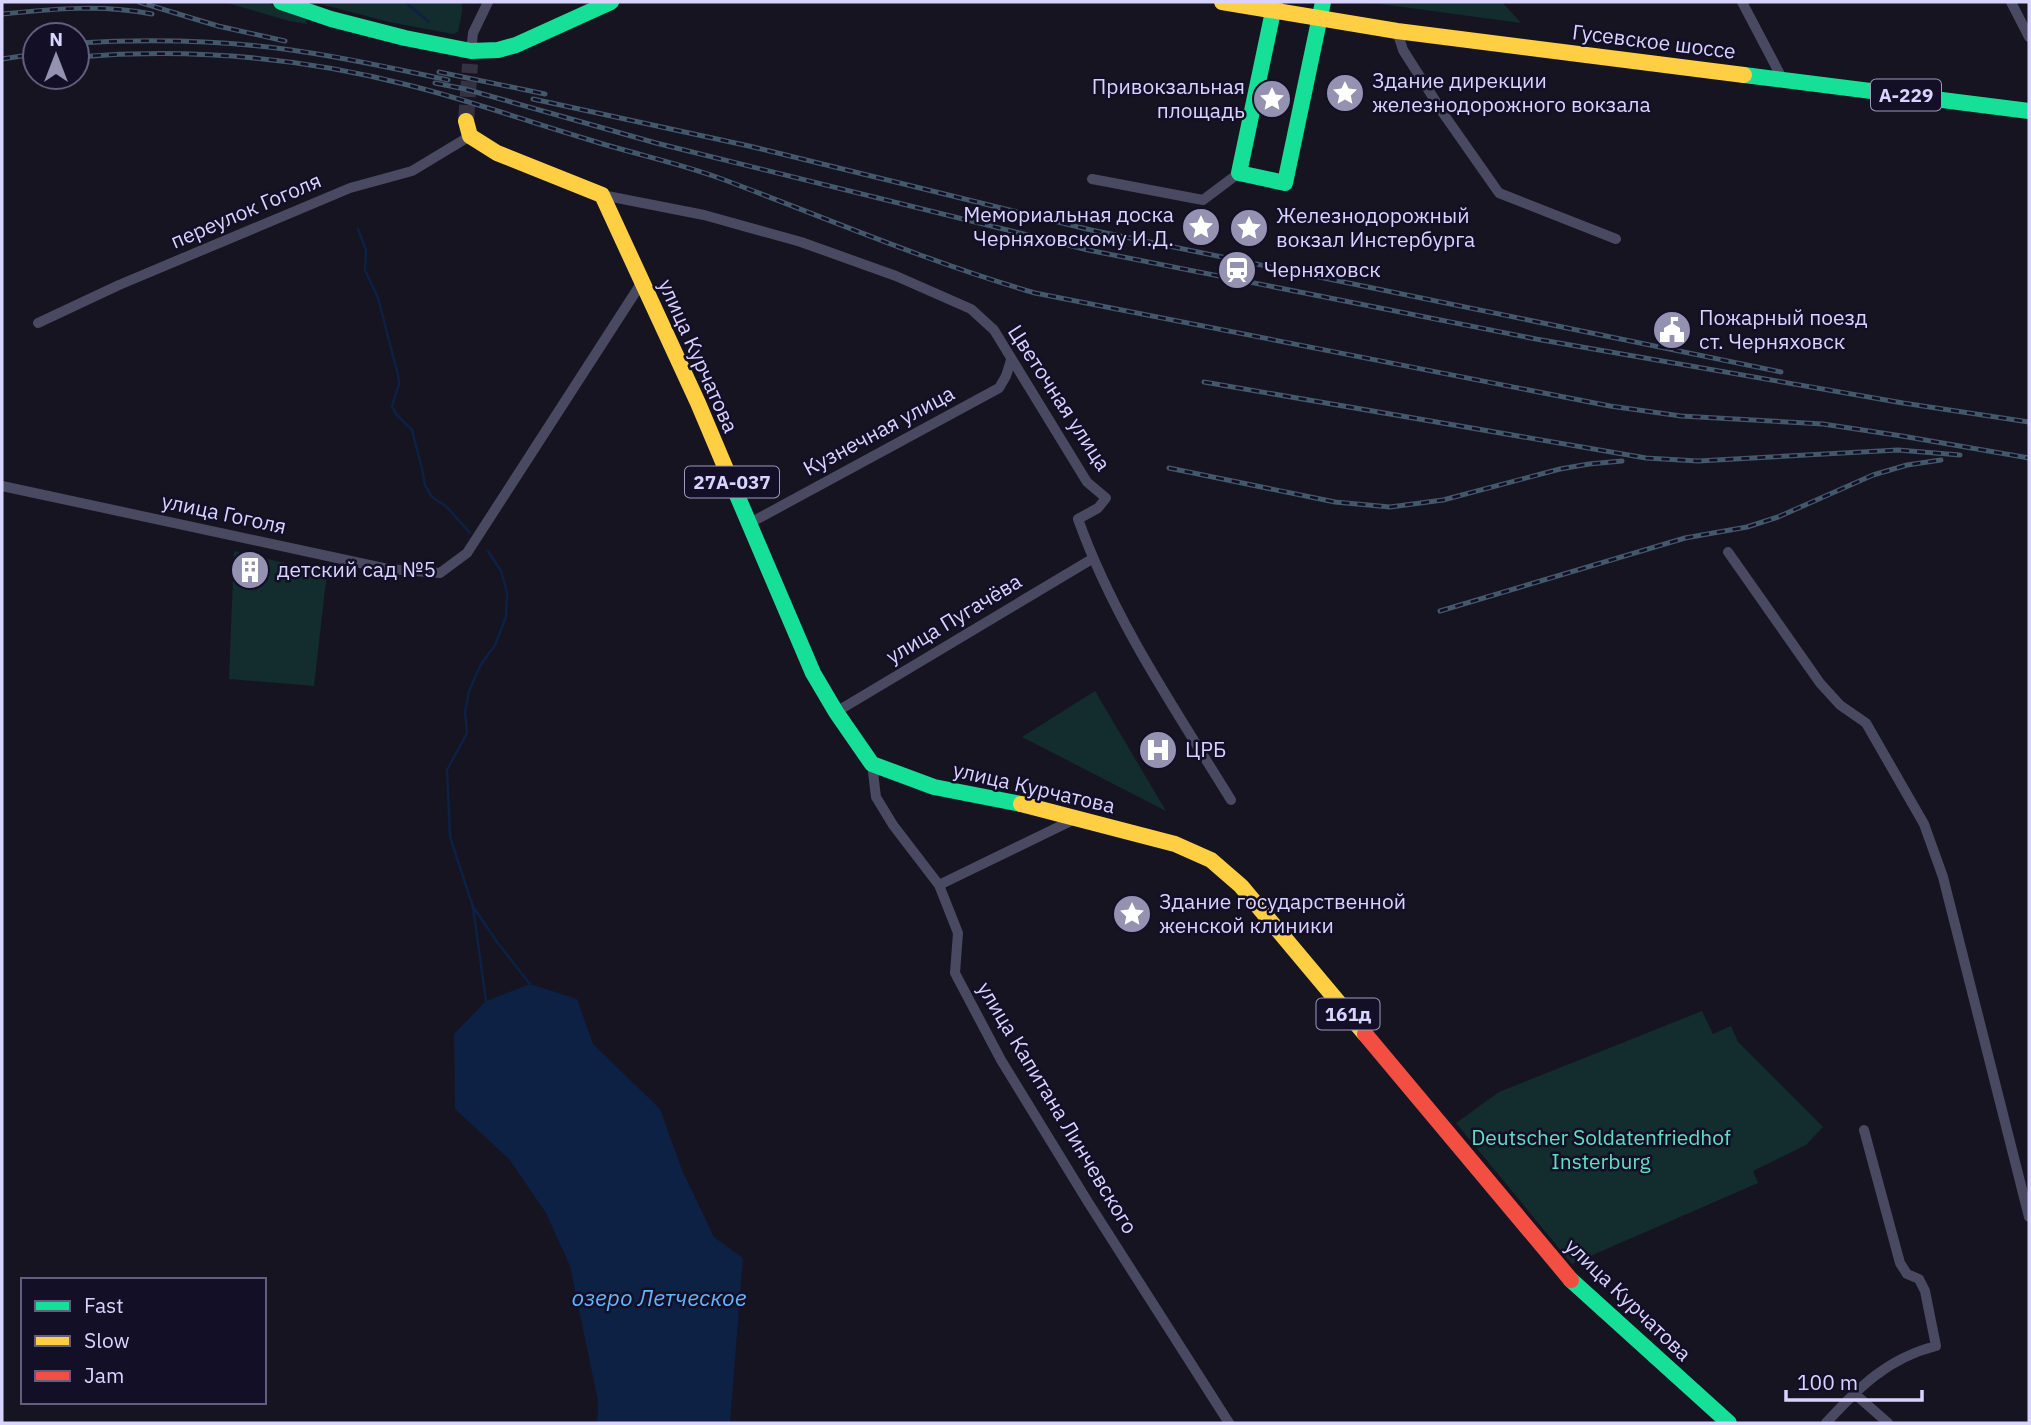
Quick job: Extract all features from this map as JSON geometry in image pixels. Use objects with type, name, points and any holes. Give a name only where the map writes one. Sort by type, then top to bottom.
[{"type":"main road","points":[[281,2],[331,19],[470,57],[516,45],[611,2]]},
{"type":"main road","name":"Гусевское шоссе","points":[[1222,2],[1274,6],[1319,19],[1397,31],[2029,111]]},
{"type":"main road","points":[[1274,6],[1239,173],[1285,183],[1323,2]]},
{"type":"main road","points":[[468,128],[496,153],[602,195]]},
{"type":"main road","name":"улица Курчатова","points":[[602,195],[750,523],[813,673],[872,764],[934,787],[1041,808],[1175,844],[1211,859],[1241,886],[1574,1283],[1729,1423]]},
{"type":"street","points":[[470,57],[473,33],[488,2]]},
{"type":"street","points":[[1742,2],[1783,80]]},
{"type":"street","points":[[2011,2],[2029,37]]},
{"type":"street","points":[[1397,31],[1403,50],[1499,193],[1616,239]]},
{"type":"street","name":"переулок Гоголя","points":[[38,323],[118,285],[350,188],[412,171],[468,128]]},
{"type":"street","points":[[1092,179],[1203,200],[1239,173]]},
{"type":"street","name":"Цветочная улица","points":[[602,195],[716,219],[800,242],[897,276],[971,309],[994,330],[1087,482],[1107,498],[1098,508],[1077,519],[1092,558],[1137,647],[1231,800]]},
{"type":"street","name":"улица Гоголя","points":[[2,486],[388,569],[440,573],[467,553],[642,282]]},
{"type":"street","name":"Кузнечная улица","points":[[750,523],[999,388],[1011,360]]},
{"type":"street","points":[[1728,552],[1820,683],[1840,705],[1866,723],[1924,824],[1943,877],[2029,1217]]},
{"type":"street","name":"улица Пугачёва","points":[[836,712],[1092,558]]},
{"type":"street","name":"улица Капитана Линчевского","points":[[872,764],[876,797],[893,825],[939,885],[958,933],[955,973],[1001,1060],[1229,1423]]},
{"type":"street","points":[[939,885],[1077,818]]},
{"type":"street","points":[[1826,1423],[1888,1366],[1915,1351],[1936,1346],[1925,1291],[1919,1279],[1907,1273],[1900,1263],[1864,1130]]},
{"type":"street","points":[[1855,1394],[1888,1423]]},
{"type":"green space","points":[[224,2],[265,2],[305,17],[307,24],[289,21]]},
{"type":"green space","points":[[313,2],[462,2],[462,12],[458,32],[453,34],[389,22]]},
{"type":"green space","points":[[1366,2],[1502,2],[1521,23]]},
{"type":"green space","points":[[234,551],[327,573],[314,686],[229,679]]},
{"type":"green space","points":[[1095,691],[1166,811],[1022,737]]},
{"type":"green space","name":"Deutscher Soldatenfriedhof Insterburg","points":[[1702,1011],[1713,1034],[1731,1026],[1738,1042],[1823,1127],[1806,1145],[1753,1171],[1758,1183],[1572,1264],[1456,1123],[1499,1092]]},
{"type":"water","name":"озеро Летческое","points":[[530,984],[577,999],[593,1044],[660,1109],[682,1170],[714,1237],[743,1258],[730,1423],[597,1423],[598,1401],[570,1266],[546,1213],[509,1159],[455,1109],[454,1034],[486,1001]]},
{"type":"waterway","points":[[405,2],[429,22]]},
{"type":"waterway","points":[[358,229],[366,250],[365,270],[378,298],[398,375],[399,384],[392,406],[412,430],[425,485],[432,497],[446,506],[470,533]]},
{"type":"waterway","points":[[486,1001],[473,907],[450,837],[447,770],[467,733],[465,712],[469,691],[480,666],[495,645],[506,617],[507,592],[501,571],[488,551]]},
{"type":"waterway","points":[[474,908],[530,984]]},
{"type":"tunnel","points":[[466,121],[470,64]]},
{"type":"railway","points":[[139,2],[218,26],[285,41]]},
{"type":"railway","points":[[2,14],[96,8],[152,14]]},
{"type":"railway","points":[[91,42],[184,41],[238,44],[330,56],[448,80]]},
{"type":"railway","points":[[91,56],[160,54],[244,57],[285,61],[408,85],[706,173],[916,254],[1035,293],[1610,406],[1681,416],[1823,424],[2029,458]]},
{"type":"railway","points":[[2,59],[21,56]]},
{"type":"railway","points":[[439,72],[545,94]]},
{"type":"railway","points":[[435,83],[656,143],[1088,250],[1536,339],[1903,403],[2029,422]]},
{"type":"railway","points":[[533,99],[749,146],[1091,230],[1781,372]]},
{"type":"railway","points":[[1204,382],[1646,458],[1698,461],[1898,450],[1960,455]]},
{"type":"railway","points":[[1440,611],[1685,538],[1747,527],[1778,517],[1873,475],[1907,465],[1941,460]]},
{"type":"railway","points":[[1169,468],[1335,502],[1390,507],[1443,500],[1560,469],[1622,461]]},
{"type":"traffic: fast","points":[[281,2],[331,19],[471,51],[498,50],[516,45],[611,2]]},
{"type":"traffic: fast","points":[[1275,2],[1239,173],[1285,183],[1323,2]]},
{"type":"traffic: fast","points":[[1744,75],[2029,111]]},
{"type":"traffic: fast","points":[[728,474],[813,673],[872,764],[934,787],[1021,804]]},
{"type":"traffic: fast","points":[[1571,1280],[1729,1423]]},
{"type":"traffic: slow","points":[[1222,2],[1397,31],[1744,75]]},
{"type":"traffic: slow","points":[[466,121],[470,136],[497,153],[602,195],[728,474]]},
{"type":"traffic: slow","points":[[1021,804],[1175,844],[1211,860],[1241,886],[1365,1034]]},
{"type":"traffic: jam","points":[[1365,1034],[1571,1280]]},
{"type":"place","name":"Здание дирекции железнодорожного вокзала","points":[[1345,93]]},
{"type":"place","name":"Привокзальная площадь","points":[[1272,99]]},
{"type":"place","name":"Мемориальная доска Черняховскому И.Д.","points":[[1201,227]]},
{"type":"place","name":"Железнодорожный вокзал Инстербурга","points":[[1249,228]]},
{"type":"place","name":"Черняховск","points":[[1237,270]]},
{"type":"place","name":"Пожарный поезд ст. Черняховск","points":[[1672,330]]},
{"type":"place","name":"детский сад №5","points":[[250,570]]},
{"type":"place","name":"ЦРБ","points":[[1158,750]]},
{"type":"place","name":"Здание государственной женской клиники","points":[[1132,914]]}]
